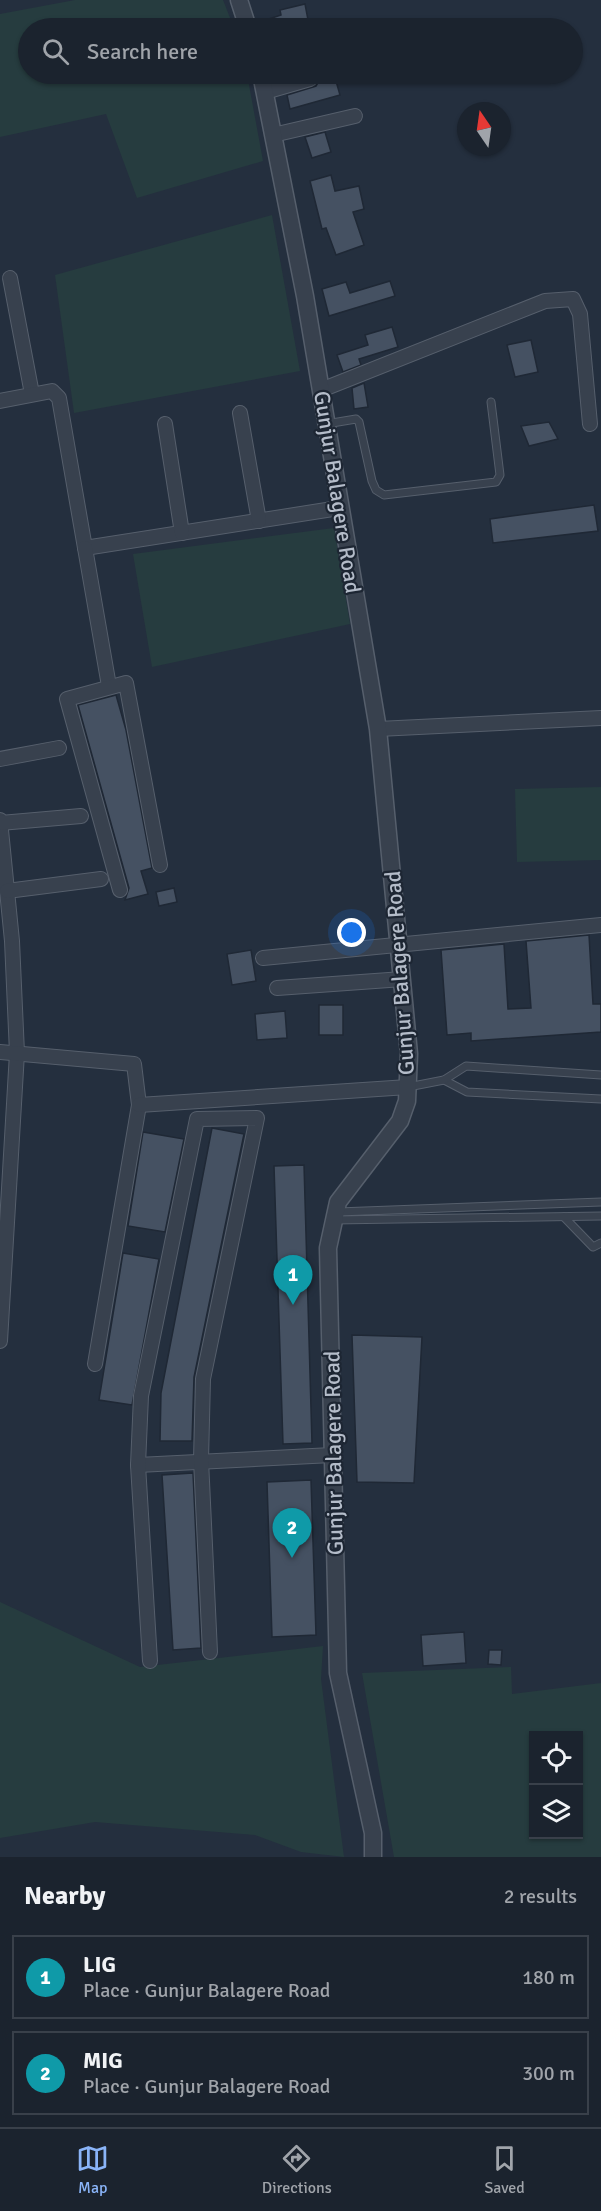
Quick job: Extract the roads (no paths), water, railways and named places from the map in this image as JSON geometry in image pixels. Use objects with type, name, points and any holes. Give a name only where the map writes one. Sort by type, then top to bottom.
[{"type":"street","points":[[239,0],[245,18]]},
{"type":"street","name":"Gunjur Balagere Road","points":[[263,84],[305,296],[378,729],[409,1054],[407,1101],[400,1121],[338,1202],[328,1248],[338,1673],[373,1833],[373,1857]]},
{"type":"street","points":[[265,92],[293,84]]},
{"type":"street","points":[[273,135],[355,116]]},
{"type":"street","points":[[10,278],[32,394]]},
{"type":"street","points":[[321,390],[545,300],[573,299],[580,314],[590,423]]},
{"type":"street","points":[[0,401],[52,391],[59,398],[109,686]]},
{"type":"street","points":[[240,413],[259,521]]},
{"type":"street","points":[[165,424],[182,533]]},
{"type":"street","points":[[85,548],[339,508]]},
{"type":"street","points":[[120,890],[67,699],[126,683],[160,865]]},
{"type":"street","points":[[378,729],[601,718]]},
{"type":"street","points":[[0,759],[59,748]]},
{"type":"street","points":[[0,1341],[6,1156],[17,1053],[7,891],[0,821],[81,816]]},
{"type":"street","points":[[7,891],[102,879]]},
{"type":"street","points":[[263,958],[601,925]]},
{"type":"street","points":[[277,988],[402,979]]},
{"type":"street","points":[[0,1052],[134,1064],[139,1105],[95,1364]]},
{"type":"street","points":[[139,1105],[408,1087]]},
{"type":"street","points":[[150,1661],[138,1465],[141,1396],[197,1119],[257,1118],[203,1379],[201,1460],[210,1652]]},
{"type":"street","points":[[138,1465],[332,1455]]},
{"type":"lane","points":[[326,424],[356,419],[359,422],[372,481],[376,490],[384,495],[496,482],[500,476],[491,402]]},
{"type":"lane","points":[[408,1087],[444,1080],[466,1066],[601,1075]]},
{"type":"lane","points":[[444,1080],[467,1092],[601,1099]]},
{"type":"lane","points":[[334,1216],[601,1202]]},
{"type":"lane","points":[[334,1216],[601,1216]]},
{"type":"lane","points":[[564,1217],[593,1247],[601,1243]]},
{"type":"place","name":"LIG","points":[[293,1305]]},
{"type":"place","name":"MIG","points":[[292,1558]]}]
